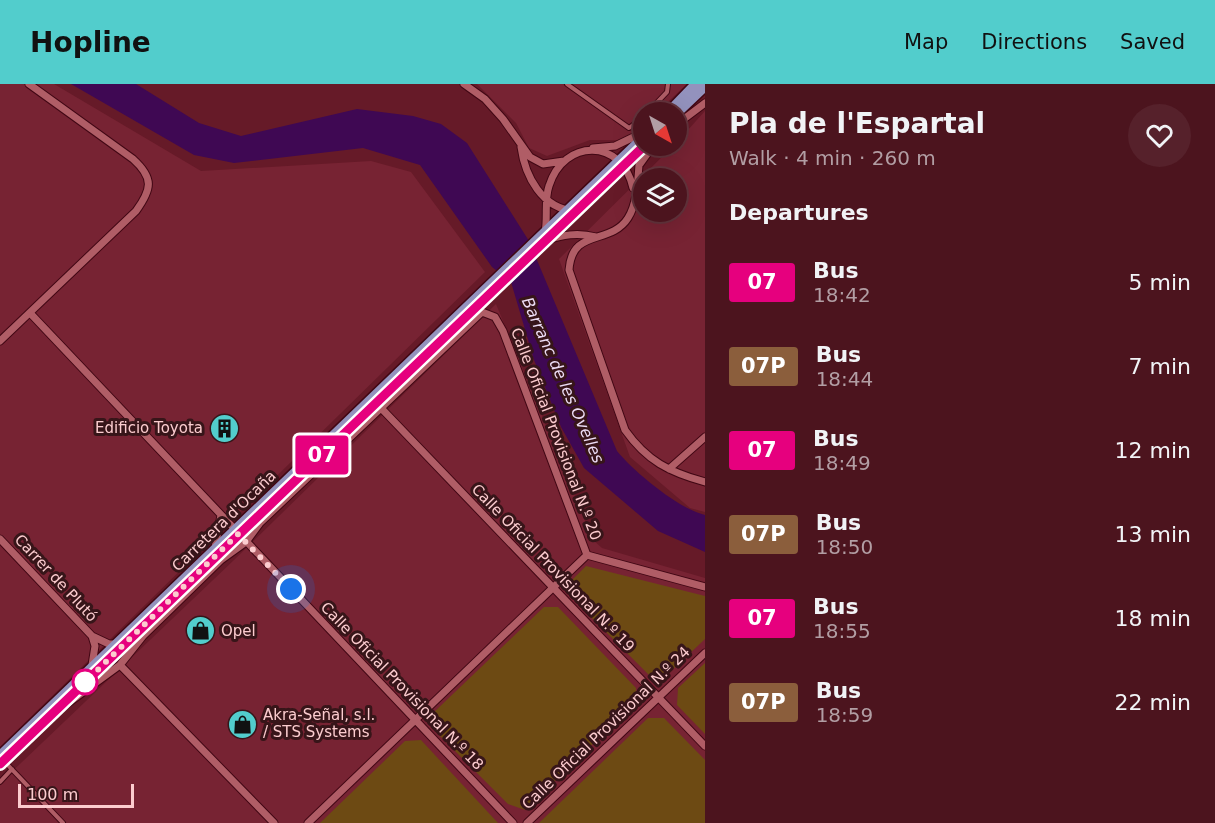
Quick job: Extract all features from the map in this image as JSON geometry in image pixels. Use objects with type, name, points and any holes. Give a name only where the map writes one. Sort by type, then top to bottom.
[{"type":"main road","points":[[678,102],[696,84]]},
{"type":"main road","points":[[687,103],[705,86]]},
{"type":"main road","name":"Carretera d'Ocaña","points":[[1,760],[240,536],[544,236],[633,153]]},
{"type":"main road","name":"Carretera d'Ocaña","points":[[1,760],[214,551],[240,536]]},
{"type":"street","points":[[0,341],[136,211],[148,189],[149,180],[144,169],[133,159],[29,84]]},
{"type":"street","points":[[464,84],[497,112],[521,147],[543,164],[564,160]]},
{"type":"street","points":[[676,102],[685,95]]},
{"type":"street","points":[[687,117],[705,103]]},
{"type":"street","points":[[544,236],[549,184],[564,160],[574,153],[615,146],[633,137]]},
{"type":"street","points":[[521,147],[523,161],[533,187],[547,199],[571,211]]},
{"type":"street","points":[[591,149],[621,163],[631,178],[633,187]]},
{"type":"street","points":[[637,168],[640,156]]},
{"type":"street","points":[[637,168],[646,156]]},
{"type":"street","points":[[633,203],[629,216],[623,224],[614,231],[579,244],[573,250],[568,270],[625,430],[639,450],[669,469],[705,482]]},
{"type":"street","name":"Carretera d'Ocaña","points":[[544,236],[582,233],[596,237]]},
{"type":"street","name":"Carretera d'Ocaña","points":[[49,717],[120,665],[143,636],[220,560],[240,536],[260,523],[472,319],[482,312],[489,313]]},
{"type":"street","name":"Calle Oficial Provisional N.º 18","points":[[30,313],[513,823]]},
{"type":"street","name":"Calle Oficial Provisional N.º 20","points":[[489,313],[495,317],[503,331],[587,555],[705,586]]},
{"type":"street","name":"Calle Oficial Provisional N.º 19","points":[[381,408],[705,746]]},
{"type":"street","points":[[669,469],[705,437]]},
{"type":"street","points":[[214,551],[221,515]]},
{"type":"street","name":"Carrer de Plutó","points":[[0,539],[92,636],[109,644],[118,644]]},
{"type":"street","points":[[308,823],[587,555]]},
{"type":"street","name":"Carrer de Plutó","points":[[91,670],[95,652],[92,636]]},
{"type":"street","name":"Calle Oficial Provisional N.º 24","points":[[527,823],[705,653]]},
{"type":"street","points":[[120,665],[274,823]]},
{"type":"lane","points":[[567,84],[629,128],[633,125]]},
{"type":"lane","points":[[658,102],[667,92],[668,84]]},
{"type":"lane","points":[[1,760],[63,823]]},
{"type":"lane","points":[[0,782],[12,769]]},
{"type":"shaded area","points":[[0,84],[54,84],[201,171],[371,161],[411,172],[485,272],[0,747]]},
{"type":"shaded area","points":[[477,84],[687,84],[668,102],[633,102],[633,134],[618,140],[590,140],[547,156],[529,148],[516,123]]},
{"type":"shaded area","points":[[705,111],[705,512],[690,508],[630,457],[559,259],[633,186],[633,222],[687,222],[687,168],[651,168],[663,156],[687,156],[687,131]]},
{"type":"shaded area","points":[[496,304],[593,540],[602,548],[705,578],[705,823],[0,823],[0,783],[234,560]]},
{"type":"shaded area","points":[[586,566],[705,596],[705,639],[666,676],[649,675],[573,599],[573,579]]},
{"type":"shaded area","points":[[544,607],[558,607],[636,688],[636,702],[525,810],[508,804],[435,731],[432,714]]},
{"type":"shaded area","points":[[705,663],[705,734],[677,705],[678,688]]},
{"type":"shaded area","points":[[648,718],[664,718],[705,760],[705,823],[539,823]]},
{"type":"shaded area","points":[[421,740],[498,823],[320,823],[405,741]]},
{"type":"water","name":"Barranc de les Ovelles","points":[[71,84],[136,84],[199,123],[241,136],[357,109],[413,116],[441,124],[467,143],[529,241],[617,451],[634,469],[670,498],[705,515],[705,552],[658,531],[584,468],[561,427],[534,360],[511,282],[492,267],[420,165],[363,148],[234,163],[194,155]]},
{"type":"bus line","name":"07","points":[[0,764],[634,156]]},
{"type":"place","name":"Edificio Toyota","points":[[224,428]]},
{"type":"place","name":"Opel","points":[[200,631]]},
{"type":"place","name":"Akra-Señal, s.l. / STS Systems","points":[[242,724]]},
{"type":"route","points":[[85,682],[80,687],[238,534],[291,589]]}]
